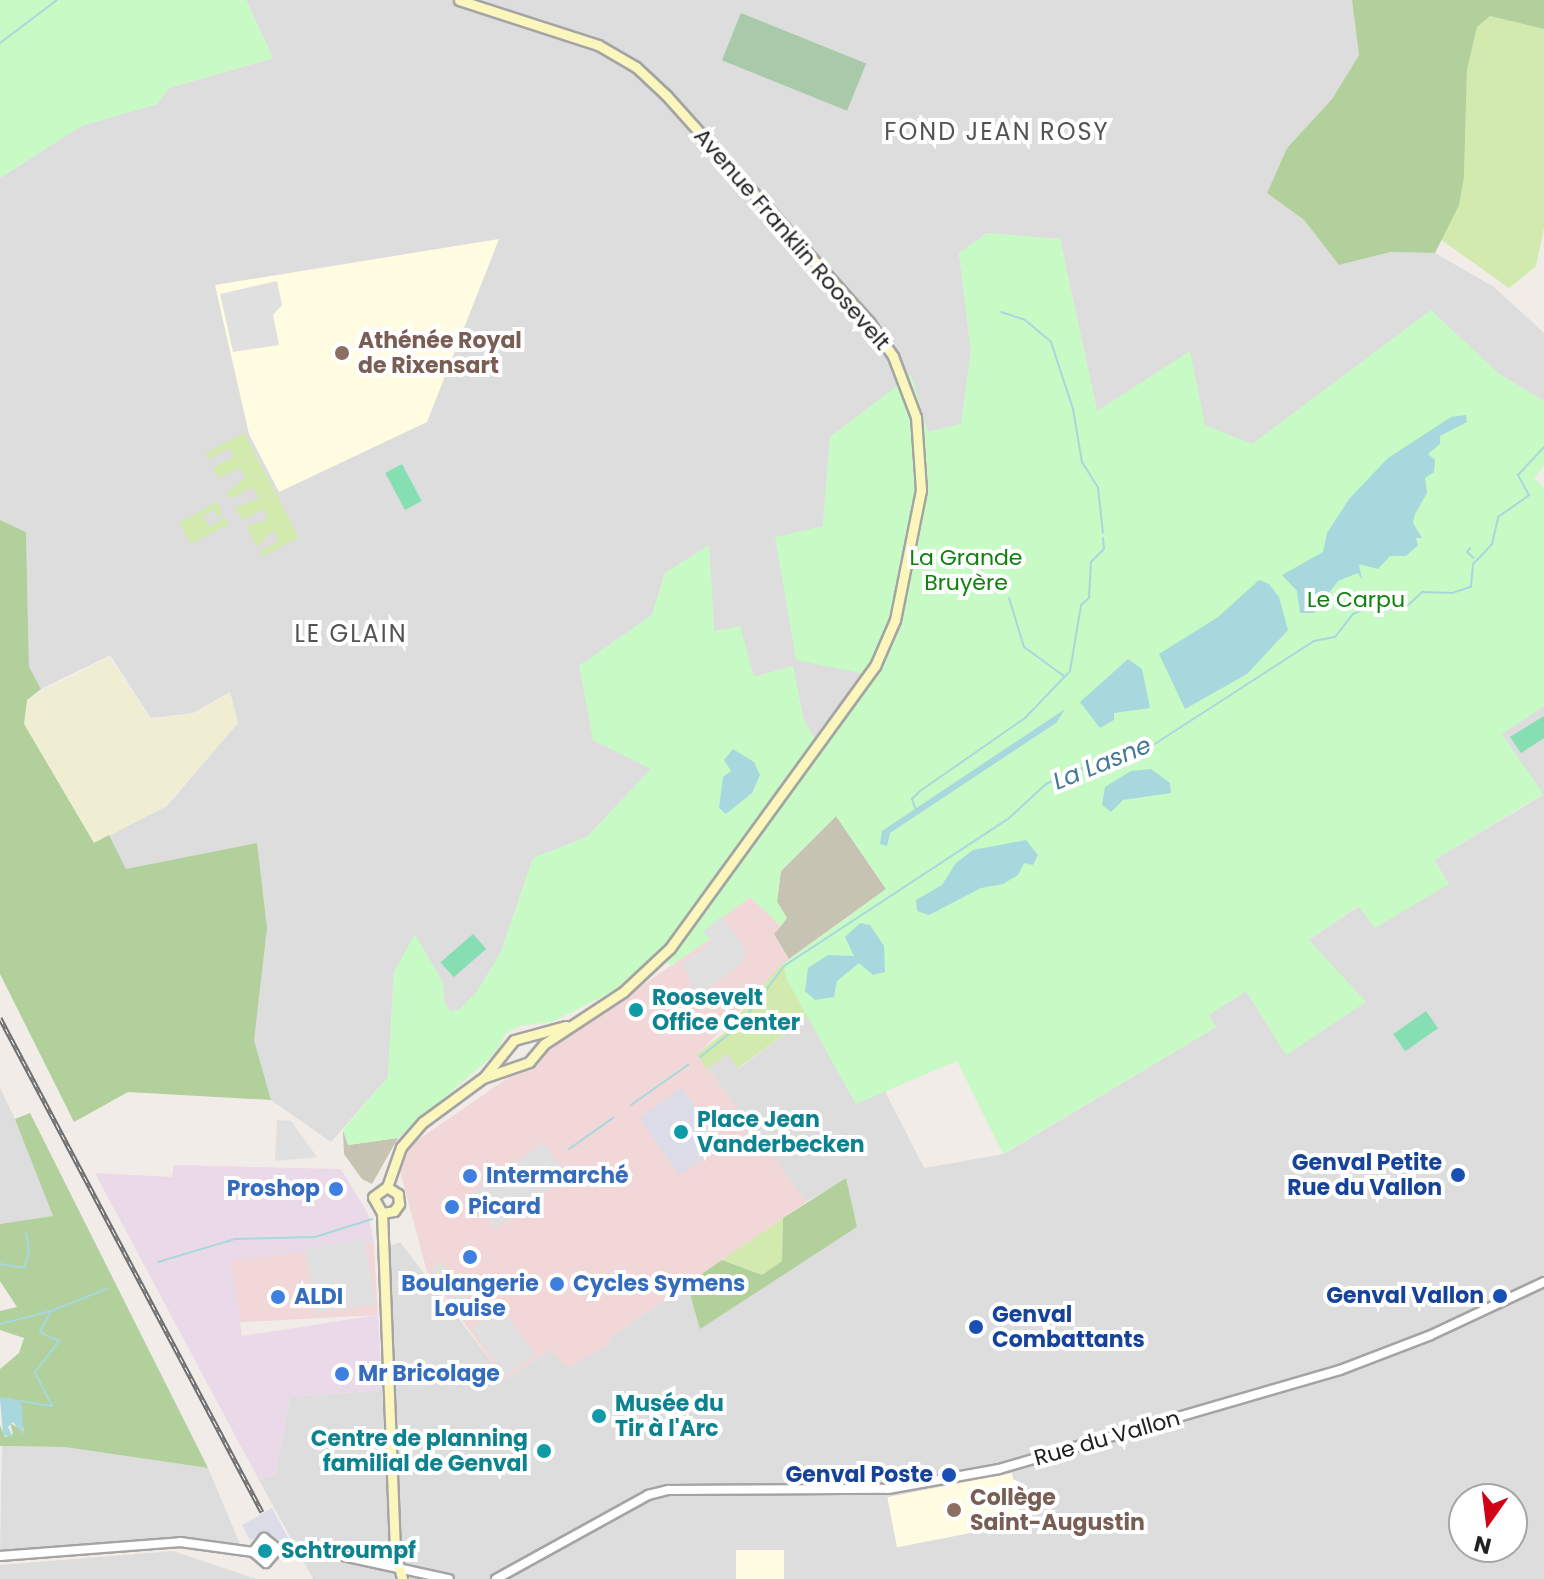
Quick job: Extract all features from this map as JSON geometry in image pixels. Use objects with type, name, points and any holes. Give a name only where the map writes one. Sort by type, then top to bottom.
[{"type":"main road","name":"Avenue Franklin Roosevelt","points":[[459,0],[582,38],[614,53],[654,83],[876,331],[901,373],[919,431],[917,520],[895,620],[865,684],[659,960],[623,992],[535,1052]]},
{"type":"main road","name":"Avenue Franklin Roosevelt","points":[[524,1037],[571,1025]]},
{"type":"main road","points":[[402,1579],[398,1568],[382,1213],[373,1197],[387,1187],[393,1164],[412,1134],[483,1078],[514,1040],[524,1037],[535,1052],[529,1062],[483,1078]]},
{"type":"main road","points":[[509,1049],[519,1063]]},
{"type":"main road","points":[[382,1213],[394,1211],[399,1204],[398,1194],[387,1187]]},
{"type":"street","name":"Rue du Vallon","points":[[496,1579],[647,1496],[682,1490],[888,1489],[999,1469],[1340,1370],[1431,1335],[1544,1282]]},
{"type":"street","points":[[253,1552],[264,1538],[278,1549],[311,1549],[449,1579]]},
{"type":"street","points":[[0,1556],[180,1542],[253,1552],[266,1563],[278,1549]]},
{"type":"shaded area","points":[[246,0],[1352,0],[1359,55],[1332,99],[1287,148],[1267,193],[1304,220],[1339,265],[1391,252],[1435,253],[1494,287],[1544,333],[1544,401],[1499,374],[1431,311],[1252,445],[1205,425],[1097,411],[1060,239],[987,233],[959,253],[971,352],[961,424],[928,432],[911,376],[830,437],[823,526],[870,675],[819,747],[803,718],[793,666],[754,677],[714,631],[709,546],[665,573],[652,615],[579,666],[652,768],[587,837],[533,858],[501,952],[477,992],[459,1010],[450,1011],[444,1002],[443,983],[415,935],[394,972],[388,1077],[331,1142],[271,1100],[254,1040],[256,1003],[125,869],[109,835],[167,806],[238,723],[230,692],[193,713],[151,718],[110,655],[41,689],[29,668],[26,532],[0,520],[0,178],[81,126],[157,104],[169,88],[273,58]]},
{"type":"shaded area","name":"Athénée Royal de Rixensart","points":[[499,239],[427,422],[279,492],[249,434],[215,285]]},
{"type":"shaded area","points":[[277,281],[282,305],[273,315],[279,345],[233,352],[220,294]]},
{"type":"shaded area","points":[[1544,706],[1544,1579],[410,1579],[400,1544],[388,1247],[400,1242],[505,1379],[550,1350],[611,1337],[687,1284],[700,1328],[857,1227],[846,1179],[806,1202],[707,1069],[727,1054],[739,1068],[808,1017],[856,1104],[885,1091],[924,1168],[1004,1154],[1216,1027],[1208,1015],[1246,991],[1286,1054],[1309,940],[1359,906],[1449,884],[1434,860],[1543,795],[1501,733]]},
{"type":"shaded area","points":[[836,816],[886,889],[789,959],[774,934],[781,926],[777,901],[781,871]]},
{"type":"shaded area","points":[[750,897],[781,926],[774,934],[789,959],[698,1054],[806,1202],[611,1337],[607,1346],[568,1368],[550,1350],[505,1379],[427,1272],[400,1171],[406,1148],[710,939],[703,931]]},
{"type":"shaded area","points":[[722,916],[746,950],[743,962],[692,1000],[684,990],[692,985],[682,963],[713,942],[703,931]]},
{"type":"shaded area","points":[[0,1088],[29,1148],[53,1217],[0,1224]]},
{"type":"shaded area","name":"Place Jean Vanderbecken","points":[[682,1088],[722,1145],[680,1175],[639,1118]]},
{"type":"shaded area","points":[[277,1120],[291,1121],[317,1157],[275,1161]]},
{"type":"shaded area","points":[[343,1130],[348,1145],[398,1138],[372,1184],[362,1179],[344,1154]]},
{"type":"shaded area","points":[[543,1142],[568,1176],[495,1229],[470,1195],[503,1171],[506,1175],[514,1169],[511,1165]]},
{"type":"shaded area","points":[[174,1165],[341,1169],[368,1214],[374,1243],[231,1261],[242,1336],[378,1315],[382,1390],[290,1397],[275,1476],[259,1480],[95,1173],[172,1177]]},
{"type":"shaded area","points":[[365,1239],[375,1304],[315,1314],[305,1249]]},
{"type":"shaded area","points":[[374,1243],[378,1315],[234,1322],[230,1251]]},
{"type":"shaded area","points":[[441,1262],[473,1305],[463,1313],[431,1270]]},
{"type":"shaded area","points":[[502,1307],[535,1355],[505,1376],[472,1328]]},
{"type":"shaded area","points":[[382,1390],[395,1579],[313,1579],[259,1480],[275,1476],[290,1397]]},
{"type":"shaded area","points":[[2,1446],[65,1447],[208,1468],[241,1546],[183,1539],[0,1554]]},
{"type":"shaded area","name":"Collège Saint-Augustin","points":[[1012,1473],[1022,1523],[897,1547],[887,1497]]},
{"type":"shaded area","points":[[272,1508],[292,1545],[266,1534],[250,1540],[242,1525]]},
{"type":"shaded area","points":[[736,1550],[784,1550],[784,1579],[736,1579]]},
{"type":"shaded area","points":[[173,1551],[256,1579],[0,1579],[0,1565]]},
{"type":"green space","points":[[0,0],[246,0],[273,58],[169,88],[157,104],[81,126],[0,178]]},
{"type":"green space","points":[[1352,0],[1544,0],[1544,29],[1490,16],[1477,27],[1467,70],[1464,177],[1459,205],[1435,253],[1391,252],[1339,265],[1304,220],[1267,193],[1287,148],[1332,99],[1359,55]]},
{"type":"green space","points":[[741,13],[866,64],[847,111],[722,60]]},
{"type":"green space","points":[[1490,16],[1544,29],[1544,228],[1536,266],[1509,288],[1440,239],[1459,205],[1464,177],[1467,70],[1477,27]]},
{"type":"green space","name":"La Grande Bruyère","points":[[987,233],[1060,239],[1097,411],[1190,351],[1205,425],[1252,444],[1431,310],[1499,374],[1544,401],[1544,466],[1534,478],[1544,488],[1544,706],[1502,734],[1543,794],[1434,860],[1449,884],[1375,928],[1358,906],[1309,940],[1366,1002],[1286,1055],[1246,991],[1209,1015],[1216,1027],[1003,1154],[957,1061],[856,1104],[787,980],[783,964],[886,889],[836,816],[781,871],[777,901],[787,918],[781,926],[750,897],[704,931],[711,939],[671,965],[655,955],[612,992],[552,1022],[519,1026],[505,1034],[496,1053],[398,1138],[348,1145],[343,1130],[388,1077],[394,972],[415,934],[443,983],[444,1002],[450,1011],[459,1010],[477,992],[501,952],[533,858],[587,837],[651,769],[593,740],[579,666],[652,615],[665,573],[709,545],[714,631],[740,626],[754,677],[793,666],[803,718],[819,747],[870,675],[796,660],[775,537],[823,526],[830,437],[911,375],[928,432],[961,424],[971,352],[959,253]]},
{"type":"green space","points":[[244,433],[299,537],[262,557],[259,552],[279,541],[273,530],[257,547],[246,526],[268,520],[263,509],[242,520],[235,508],[259,498],[252,487],[230,499],[227,493],[245,478],[240,468],[219,478],[213,467],[234,457],[229,448],[209,459],[205,453]]},
{"type":"green space","points":[[402,464],[422,501],[405,510],[385,473]]},
{"type":"green space","points":[[217,502],[222,512],[218,517],[213,510],[203,516],[209,527],[225,518],[229,524],[191,544],[179,523]]},
{"type":"green space","points":[[0,520],[26,532],[29,667],[41,689],[27,700],[24,724],[94,843],[109,835],[126,869],[257,843],[267,928],[254,1040],[271,1100],[128,1092],[74,1122],[0,974]]},
{"type":"green space","points":[[109,657],[151,719],[194,714],[230,693],[238,723],[164,807],[94,844],[24,724],[27,699]]},
{"type":"green space","points":[[1544,716],[1544,738],[1521,753],[1510,737]]},
{"type":"green space","points":[[473,934],[486,949],[454,977],[441,962]]},
{"type":"green space","points":[[782,963],[808,1017],[738,1068],[727,1054],[707,1069],[697,1054],[724,1033]]},
{"type":"green space","points":[[1426,1011],[1438,1028],[1405,1051],[1393,1034]]},
{"type":"green space","points":[[30,1113],[208,1468],[65,1447],[0,1446],[0,1425],[5,1437],[13,1434],[10,1423],[24,1431],[14,1399],[0,1398],[0,1369],[19,1353],[24,1338],[0,1330],[0,1311],[17,1307],[0,1281],[0,1224],[53,1216],[15,1119]]},
{"type":"green space","points":[[846,1178],[857,1227],[700,1329],[687,1284],[722,1260],[762,1275],[782,1261],[783,1218]]},
{"type":"green space","points":[[783,1218],[782,1261],[762,1275],[722,1260]]},
{"type":"water","points":[[1466,415],[1467,422],[1440,436],[1440,444],[1428,454],[1435,460],[1434,472],[1425,478],[1427,493],[1413,523],[1422,538],[1416,538],[1418,545],[1406,556],[1390,556],[1378,569],[1359,564],[1362,580],[1358,573],[1338,581],[1314,613],[1300,613],[1297,591],[1282,575],[1323,552],[1327,533],[1349,499],[1388,458],[1451,417]]},
{"type":"water","points":[[1259,580],[1269,584],[1279,597],[1288,630],[1247,674],[1185,709],[1159,654],[1218,617]]},
{"type":"water","points":[[1128,659],[1142,669],[1150,708],[1114,713],[1114,720],[1100,728],[1080,702]]},
{"type":"water","points":[[1065,709],[1056,723],[890,833],[887,846],[880,844],[882,831]]},
{"type":"water","points":[[733,749],[754,762],[760,775],[752,793],[726,814],[719,808],[723,777],[731,771],[724,760]]},
{"type":"water","points":[[1151,769],[1170,783],[1171,793],[1123,800],[1111,812],[1102,805],[1105,787],[1131,771]]},
{"type":"water","points":[[1026,840],[1038,855],[1033,865],[1024,863],[1018,875],[1003,884],[981,888],[929,915],[917,911],[916,900],[942,885],[956,863],[973,850]]},
{"type":"water","points":[[860,923],[870,925],[884,946],[885,972],[873,975],[859,963],[837,981],[834,997],[815,1000],[805,991],[808,968],[828,955],[854,956],[845,937]]},
{"type":"water","points":[[0,1398],[14,1399],[22,1405],[23,1435],[13,1422],[8,1427],[13,1437],[3,1435]]},
{"type":"waterway","points":[[0,43],[57,0]]},
{"type":"waterway","name":"Le Carpu","points":[[1001,312],[1025,320],[1051,342],[1073,409],[1082,462],[1098,488],[1103,533]]},
{"type":"waterway","name":"La Lasne","points":[[700,1057],[739,1026],[784,966],[1008,819],[1046,784],[1110,756],[1150,747],[1314,641],[1335,637],[1353,614],[1366,608],[1404,609],[1422,592],[1452,593],[1471,587],[1473,564],[1492,544],[1498,517],[1529,495],[1518,475],[1544,447]]},
{"type":"waterway","name":"Le Carpu","points":[[916,810],[912,799],[920,791],[1025,718],[1070,671],[1081,605],[1089,598],[1091,562],[1104,549],[1103,538]]},
{"type":"waterway","points":[[1470,548],[1467,552],[1474,558]]},
{"type":"waterway","points":[[1009,598],[1024,647],[1064,676]]},
{"type":"waterway","name":"La Lasne","points":[[631,1105],[688,1065]]},
{"type":"waterway","name":"La Lasne","points":[[569,1149],[613,1118]]},
{"type":"waterway","name":"La Lasne","points":[[158,1262],[235,1239],[315,1237],[372,1219]]},
{"type":"waterway","points":[[0,1264],[24,1268],[29,1253],[26,1232]]},
{"type":"waterway","name":"La Lasne","points":[[0,1324],[51,1311],[109,1288]]},
{"type":"waterway","points":[[0,1398],[52,1406],[35,1372],[59,1341],[40,1332],[51,1311]]},
{"type":"railway","points":[[0,1018],[262,1512]]},
{"type":"place","name":"Athénée Royal de Rixensart","points":[[342,353]]},
{"type":"place","name":"Roosevelt Office Center","points":[[636,1010]]},
{"type":"place","name":"Place Jean Vanderbecken","points":[[681,1132]]},
{"type":"place","name":"Genval Petite Rue du Vallon","points":[[1458,1175]]},
{"type":"place","name":"Intermarché","points":[[470,1176]]},
{"type":"place","name":"Proshop","points":[[336,1189]]},
{"type":"place","name":"Picard","points":[[452,1207]]},
{"type":"place","name":"Boulangerie Louise","points":[[470,1257]]},
{"type":"place","name":"Cycles Symens","points":[[557,1284]]},
{"type":"place","name":"Genval Vallon","points":[[1500,1296]]},
{"type":"place","name":"ALDI","points":[[278,1297]]},
{"type":"place","name":"Genval Combattants","points":[[976,1327]]},
{"type":"place","name":"Mr Bricolage","points":[[342,1374]]},
{"type":"place","name":"Musée du Tir à l'Arc","points":[[599,1416]]},
{"type":"place","name":"Centre de planning familial de Genval","points":[[544,1451]]},
{"type":"place","name":"Genval Poste","points":[[949,1475]]},
{"type":"place","name":"Collège Saint-Augustin","points":[[954,1510]]},
{"type":"place","name":"Schtroumpf","points":[[265,1551]]},
{"type":"district","name":"FOND JEAN ROSY","points":[[997,132]]},
{"type":"district","name":"LE GLAIN","points":[[351,634]]}]
